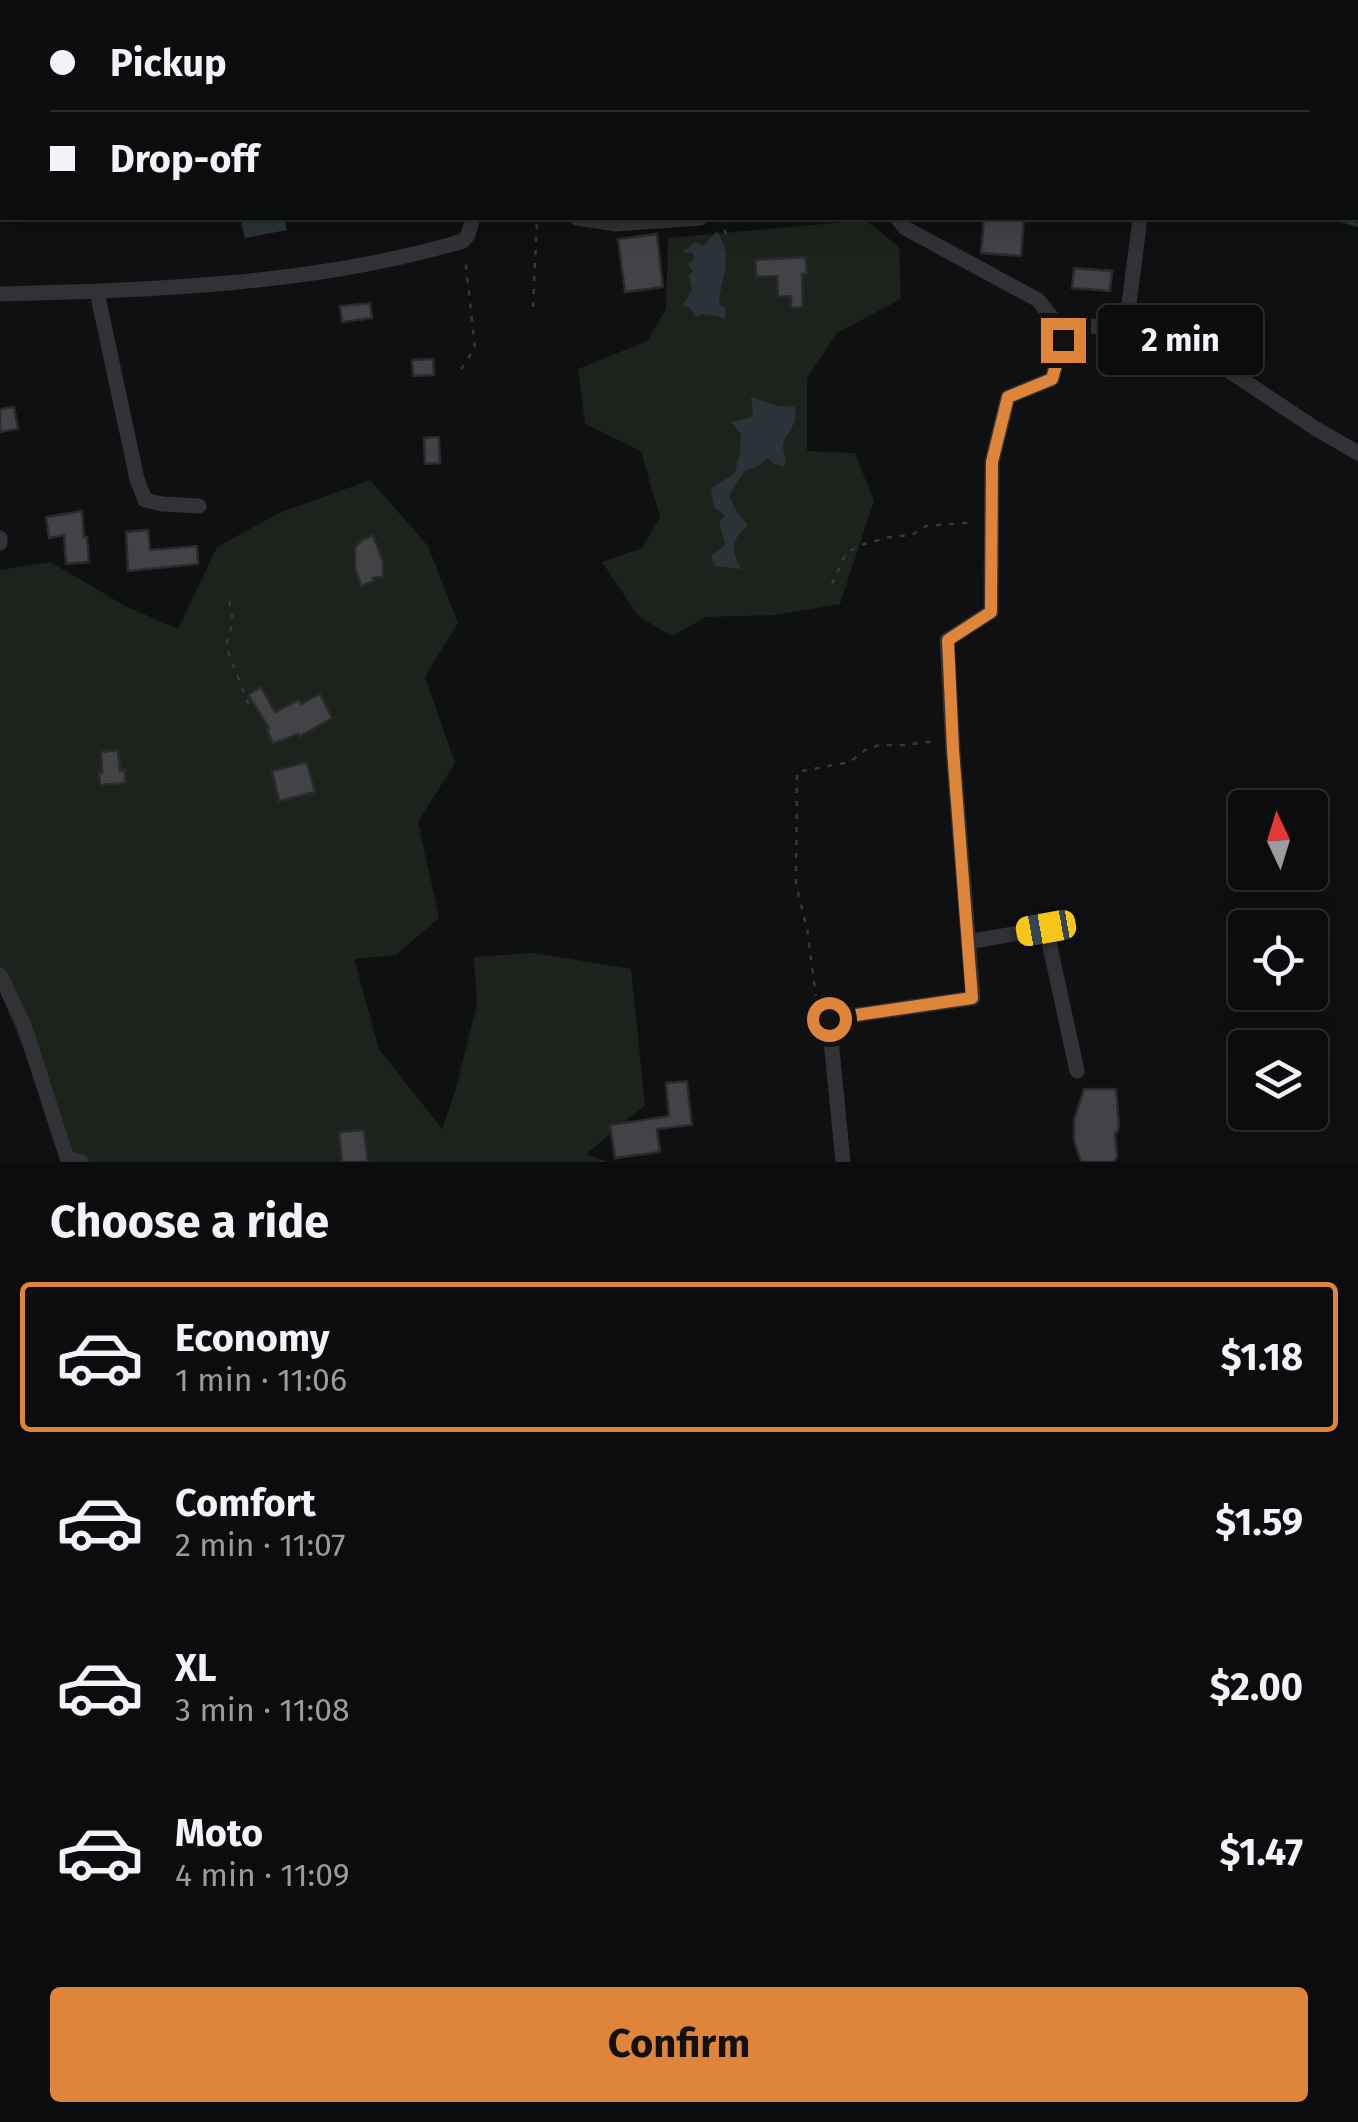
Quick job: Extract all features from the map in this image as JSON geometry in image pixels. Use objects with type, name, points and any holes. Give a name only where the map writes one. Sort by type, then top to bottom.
[{"type":"street","points":[[0,294],[97,292],[332,271],[463,241],[472,220]]},
{"type":"street","points":[[590,220],[616,224],[672,220]]},
{"type":"street","points":[[899,220],[905,228],[1038,300],[1052,319],[1067,325],[1126,328],[1223,368],[1358,452]]},
{"type":"street","points":[[1126,328],[1140,220]]},
{"type":"street","points":[[97,292],[144,500],[198,506]]},
{"type":"street","points":[[843,1162],[829,1019],[972,998],[948,640],[991,612],[992,462],[1008,397],[1052,379],[1067,325]]},
{"type":"street","points":[[968,942],[1046,928],[1077,1071]]},
{"type":"street","points":[[0,974],[24,1025],[68,1158],[82,1162]]},
{"type":"path","points":[[533,307],[537,220]]},
{"type":"path","points":[[720,220],[729,240]]},
{"type":"path","points":[[461,369],[475,348],[463,241]]},
{"type":"path","points":[[832,584],[846,553],[861,544],[912,536],[926,526],[992,521]]},
{"type":"path","points":[[228,601],[233,620],[226,647],[252,710]]},
{"type":"path","points":[[819,1024],[807,929],[796,884],[797,772],[850,762],[868,748],[880,745],[952,739]]},
{"type":"shaded area","points":[[240,220],[284,220],[287,230],[245,238]]},
{"type":"shaded area","points":[[866,220],[899,247],[901,299],[837,333],[807,378],[807,451],[855,453],[874,501],[840,604],[775,615],[706,617],[672,636],[639,617],[602,562],[642,548],[660,517],[641,451],[585,424],[578,369],[647,341],[666,309],[668,238]]},
{"type":"shaded area","points":[[717,231],[726,259],[719,305],[726,308],[725,318],[702,314],[696,317],[689,307],[682,306],[692,290],[689,275],[693,272],[688,264],[694,259],[693,253],[682,252],[696,242],[703,246]]},
{"type":"shaded area","points":[[751,397],[777,406],[795,407],[794,423],[783,444],[784,466],[768,458],[745,470],[729,496],[748,525],[734,545],[741,569],[715,566],[711,556],[725,545],[719,522],[725,515],[714,507],[711,488],[735,473],[741,434],[731,422],[753,417]]},
{"type":"shaded area","points":[[370,480],[428,546],[458,623],[425,677],[455,763],[418,822],[439,918],[396,955],[354,959],[379,1049],[442,1129],[477,1004],[474,957],[533,953],[631,969],[645,1105],[586,1154],[609,1162],[81,1162],[67,1158],[0,991],[0,570],[51,562],[125,606],[178,629],[217,547],[279,513]]},
{"type":"building","points":[[984,220],[1024,220],[1021,256],[981,253]]},
{"type":"building","points":[[657,234],[663,287],[625,292],[618,239]]},
{"type":"building","points":[[806,257],[803,307],[791,308],[791,296],[778,297],[777,276],[756,277],[755,260]]},
{"type":"building","points":[[1074,268],[1112,271],[1110,291],[1072,288]]},
{"type":"building","points":[[370,303],[372,318],[342,322],[340,306]]},
{"type":"building","points":[[433,359],[434,375],[413,376],[412,360]]},
{"type":"building","points":[[14,407],[18,429],[0,432],[0,409]]},
{"type":"building","points":[[439,437],[440,463],[425,464],[424,438]]},
{"type":"building","points":[[82,511],[89,562],[66,564],[64,535],[49,538],[46,517]]},
{"type":"building","points":[[148,530],[150,550],[197,546],[198,564],[128,571],[126,532]]},
{"type":"building","points":[[373,535],[383,561],[383,577],[361,586],[355,568],[355,548]]},
{"type":"building","points":[[261,687],[275,712],[320,694],[332,718],[299,737],[298,734],[273,744],[269,728],[248,695]]},
{"type":"building","points":[[118,750],[125,783],[100,785],[101,752]]},
{"type":"building","points":[[307,762],[315,792],[279,801],[272,771]]},
{"type":"building","points":[[687,1081],[692,1125],[657,1129],[660,1152],[615,1158],[610,1125],[669,1116],[666,1083]]},
{"type":"building","points":[[1084,1089],[1116,1089],[1119,1126],[1114,1162],[1081,1162],[1074,1141],[1074,1120]]},
{"type":"building","points":[[364,1130],[368,1162],[342,1162],[339,1132]]},
{"type":"waterway","points":[[1341,220],[1358,225]]},
{"type":"route","points":[[829,1019],[972,998],[948,640],[991,612],[992,462],[1008,397],[1052,379],[1063,340]]}]
